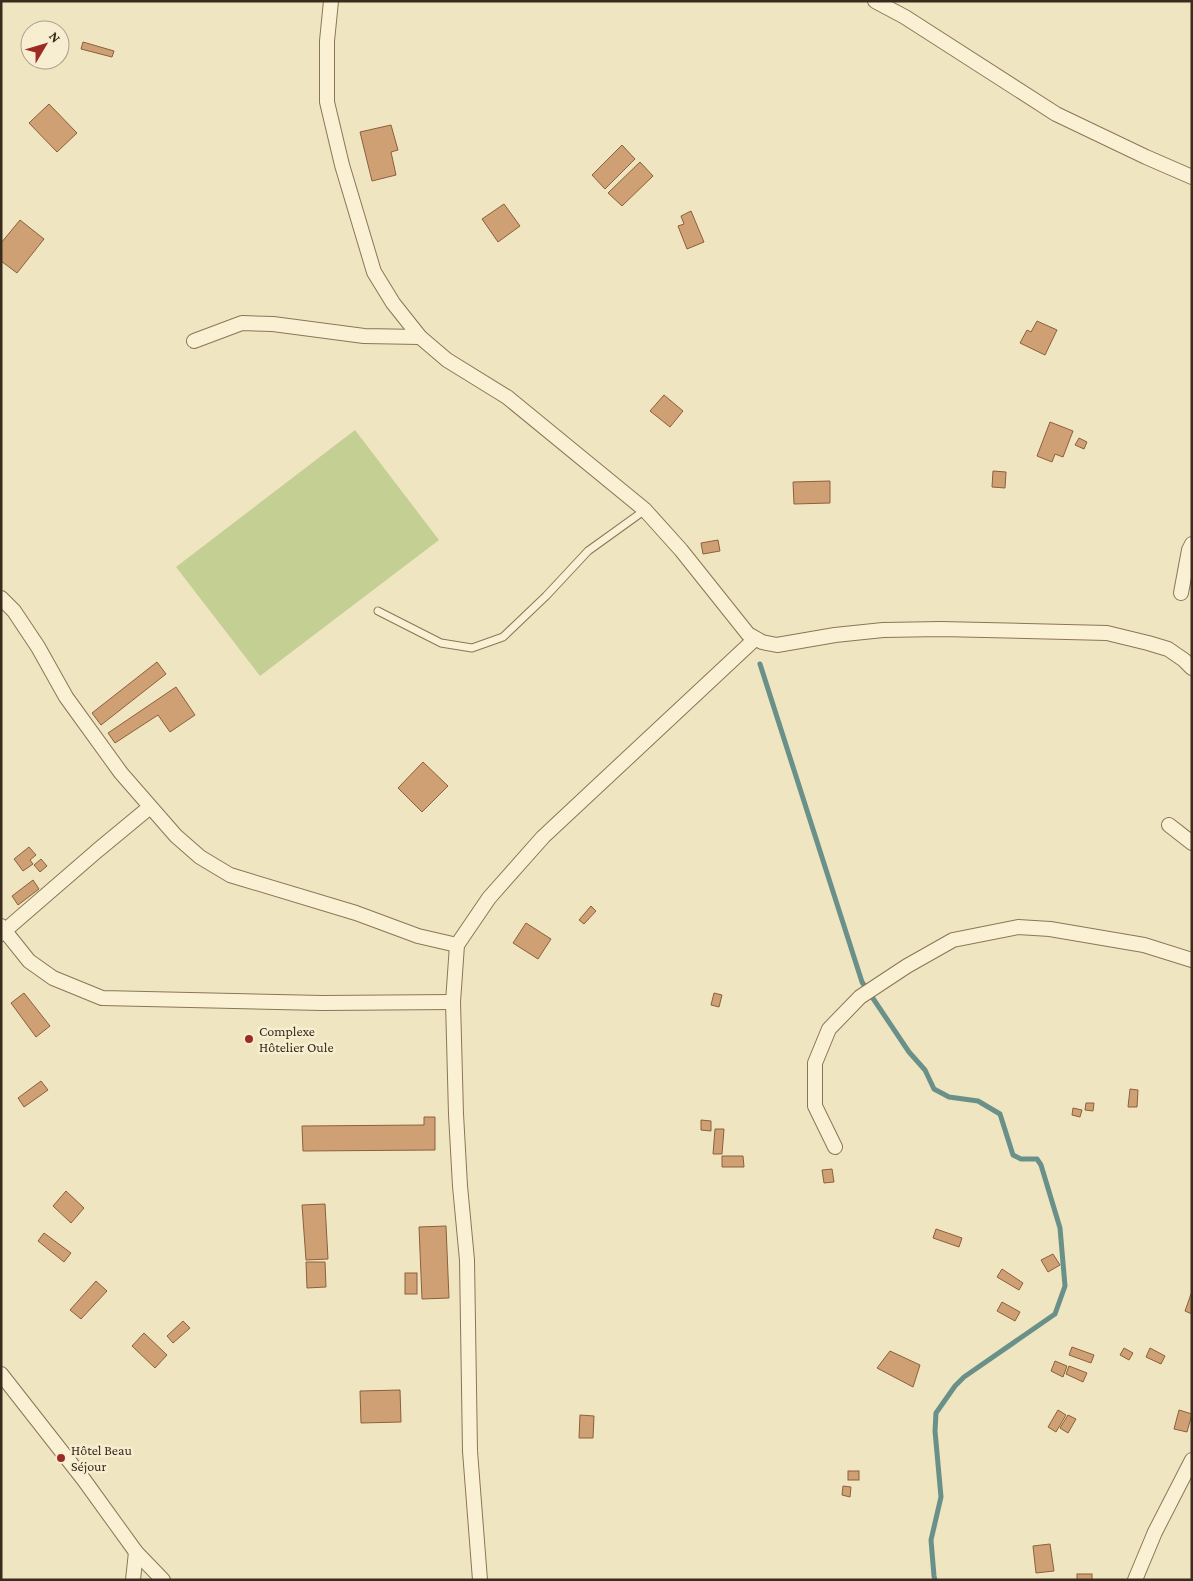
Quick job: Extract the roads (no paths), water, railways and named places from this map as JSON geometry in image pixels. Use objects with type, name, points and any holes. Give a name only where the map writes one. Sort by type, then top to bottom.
[{"type":"street","points":[[331,1],[327,41],[327,102],[342,165],[374,272],[393,303],[420,338],[447,360],[507,396],[645,510],[681,550],[748,634],[762,642],[777,645],[835,635],[883,630],[931,629],[1107,633],[1148,642],[1168,649],[1192,668]]},
{"type":"street","points":[[875,1],[904,17],[1056,114],[1192,178]]},
{"type":"street","points":[[194,341],[242,323],[273,324],[364,336],[420,338]]},
{"type":"street","points":[[1181,593],[1189,550],[1192,544]]},
{"type":"street","points":[[1,598],[14,611],[38,647],[66,697],[121,773],[176,836],[200,857],[230,875],[356,913],[418,936],[457,945]]},
{"type":"street","points":[[480,1580],[470,1451],[467,1260],[457,1132],[453,1002],[457,945],[489,898],[543,836],[755,639]]},
{"type":"street","points":[[150,807],[2,931],[29,961],[52,978],[102,998],[322,1003],[453,1002]]},
{"type":"street","points":[[1169,825],[1192,843]]},
{"type":"street","points":[[835,1147],[815,1106],[815,1063],[829,1029],[860,997],[907,966],[953,940],[1018,927],[1050,929],[1144,945],[1192,960]]},
{"type":"street","points":[[1,1374],[84,1480],[136,1552],[163,1580]]},
{"type":"street","points":[[1135,1580],[1155,1532],[1192,1460]]},
{"type":"street","points":[[133,1580],[136,1552]]},
{"type":"lane","points":[[378,611],[441,643],[472,648],[503,637],[546,596],[588,551],[645,510]]},
{"type":"waterway","points":[[760,664],[862,982],[909,1052],[925,1070],[934,1089],[949,1097],[978,1101],[1000,1114],[1013,1155],[1021,1159],[1037,1159],[1041,1165],[1060,1228],[1065,1286],[1055,1314],[964,1377],[955,1386],[936,1413],[935,1431],[941,1497],[931,1540],[935,1580]]},
{"type":"place","name":"Complexe Hôtelier Oule","points":[[249,1039]]},
{"type":"place","name":"Hôtel Beau Séjour","points":[[61,1458]]}]
